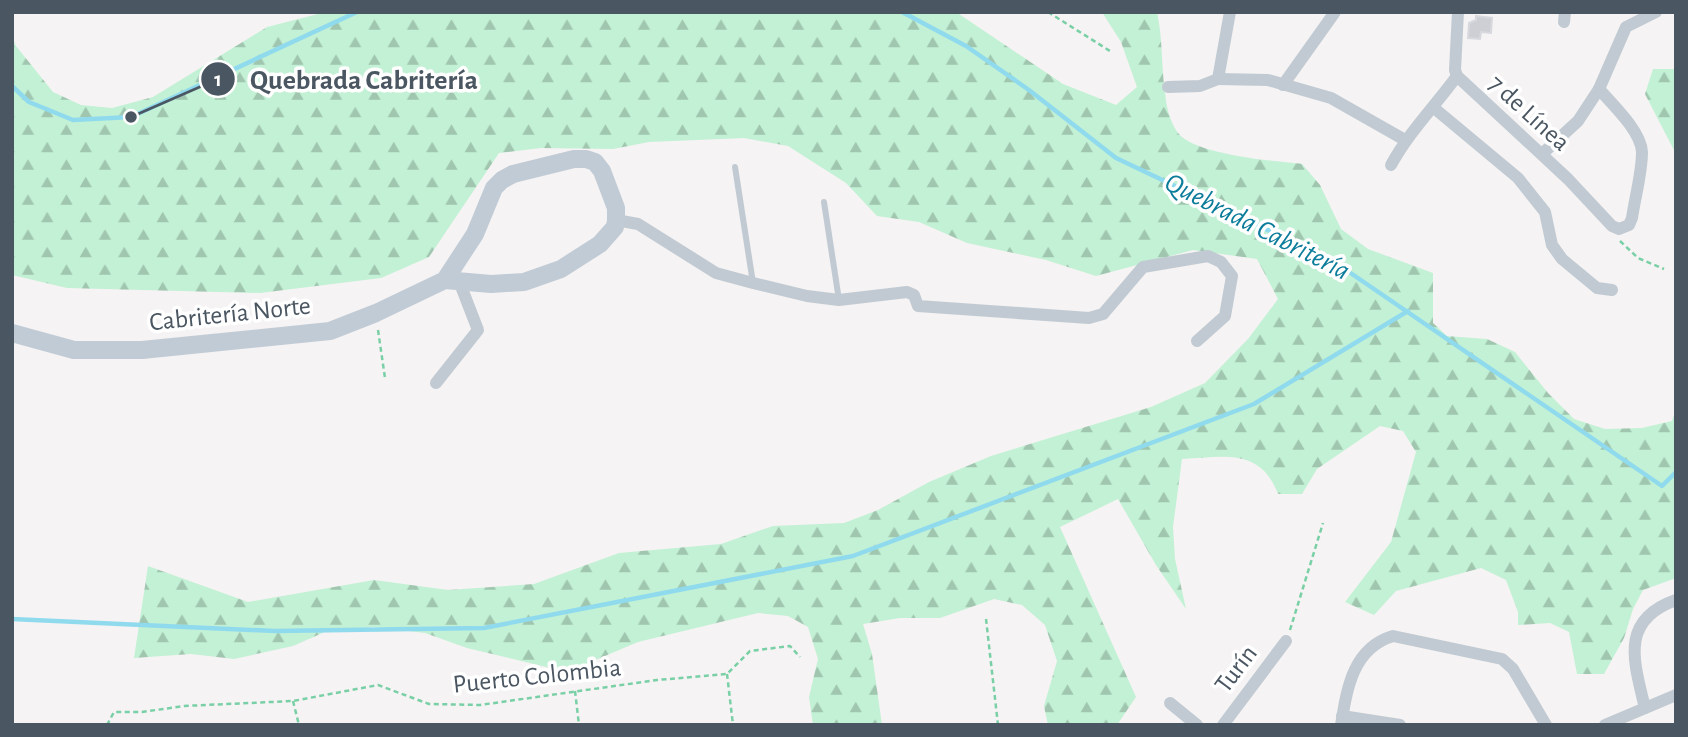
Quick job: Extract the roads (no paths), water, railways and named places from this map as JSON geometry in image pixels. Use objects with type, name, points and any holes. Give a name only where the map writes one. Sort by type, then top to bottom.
[{"type":"street","points":[[1218,79],[1230,12]]},
{"type":"street","points":[[1283,85],[1335,12]]},
{"type":"street","name":"7 de Línea","points":[[1458,12],[1457,76],[1542,154],[1615,228],[1629,225],[1632,218],[1642,150],[1629,124],[1599,89]]},
{"type":"street","points":[[1542,154],[1578,121],[1599,89],[1626,27],[1656,12]]},
{"type":"street","points":[[1391,165],[1405,140],[1434,108],[1457,76]]},
{"type":"street","points":[[1168,87],[1200,86],[1218,79],[1268,80],[1331,98],[1405,140]]},
{"type":"street","points":[[1434,108],[1518,178],[1545,212],[1552,245],[1562,258],[1597,288],[1612,290]]},
{"type":"street","points":[[436,383],[478,330],[452,281],[494,188],[513,174],[574,159],[595,162],[608,183],[616,220],[638,224],[716,273],[807,296],[838,300],[906,292],[914,295],[918,306],[1089,318],[1103,314],[1143,267],[1208,256],[1221,262],[1231,276],[1225,316],[1198,341]]},
{"type":"street","name":"Cabritería Norte","points":[[12,333],[74,350],[142,350],[330,331],[452,281],[513,283],[543,277],[600,244],[615,227],[616,220]]},
{"type":"street","points":[[1645,708],[1634,661],[1636,631],[1657,607],[1676,600]]},
{"type":"street","points":[[1401,725],[1342,720],[1351,674],[1378,640],[1392,636],[1502,659],[1513,668],[1546,725]]},
{"type":"street","name":"Turín","points":[[1223,725],[1286,642]]},
{"type":"street","points":[[1605,725],[1676,695]]},
{"type":"street","points":[[1170,703],[1197,725]]},
{"type":"lane","points":[[735,167],[753,283]]},
{"type":"lane","points":[[824,202],[838,300]]},
{"type":"waterway","name":"Quebrada Cabritería","points":[[12,86],[29,102],[73,120],[131,117],[357,12]]},
{"type":"waterway","name":"Quebrada Cabritería","points":[[902,12],[966,46],[1029,90],[1116,158],[1333,261],[1662,486],[1676,472]]},
{"type":"waterway","points":[[12,619],[275,631],[484,628],[853,556],[1254,404],[1408,311]]},
{"type":"place","name":"Quebrada Cabritería","points":[[131,117]]}]
